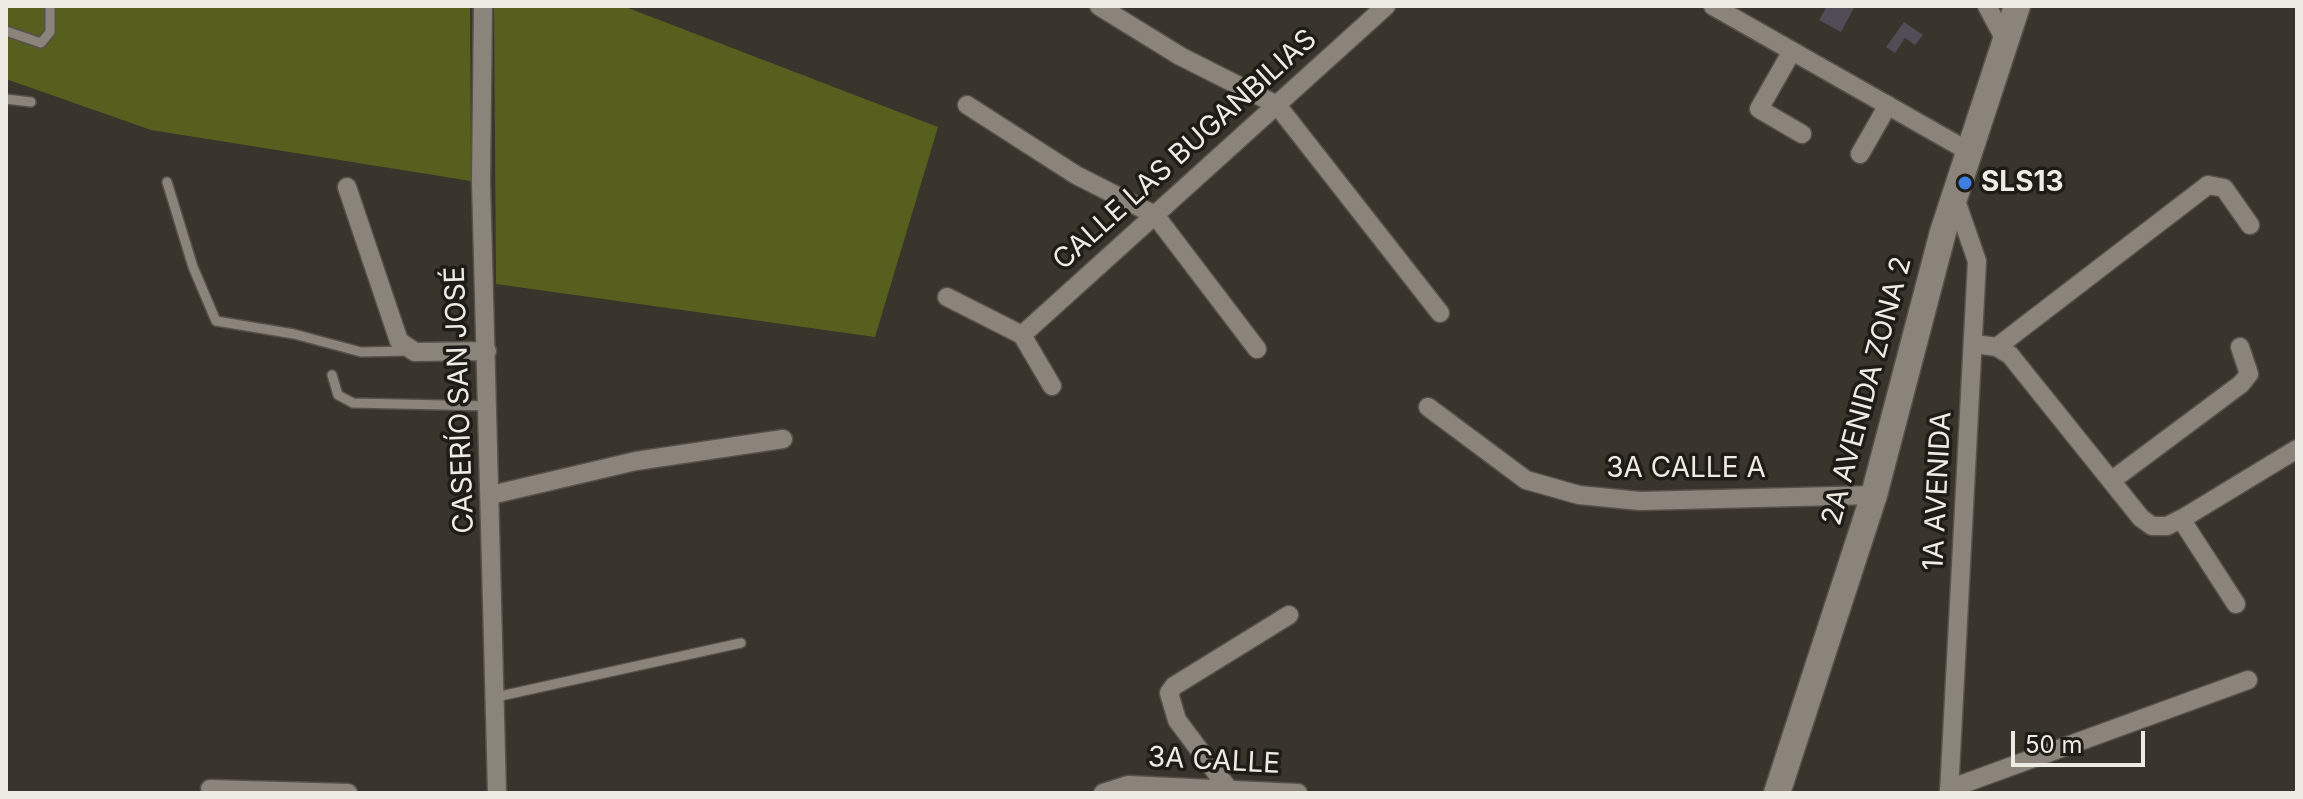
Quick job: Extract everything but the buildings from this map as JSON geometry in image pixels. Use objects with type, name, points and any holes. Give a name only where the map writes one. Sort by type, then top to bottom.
[{"type":"street","name":"CASERÍO SAN JOSÉ","points":[[483,6],[481,181],[497,793]]},
{"type":"street","points":[[1099,6],[1180,56],[1277,105],[1440,313]]},
{"type":"street","name":"CALLE LAS BUGANBILIAS","points":[[1022,335],[1386,6]]},
{"type":"street","points":[[1713,6],[1968,151]]},
{"type":"street","points":[[1987,6],[2004,38]]},
{"type":"street","name":"2A AVENIDA ZONA 2","points":[[1777,793],[1874,495],[1954,195],[2017,6]]},
{"type":"street","points":[[1792,51],[1759,109],[1802,134]]},
{"type":"street","points":[[967,105],[1076,175],[1155,215],[1257,349]]},
{"type":"street","points":[[1860,154],[1888,105]]},
{"type":"street","points":[[1997,347],[2208,185],[2224,188],[2250,225]]},
{"type":"street","points":[[347,187],[399,341],[410,351],[487,351]]},
{"type":"street","name":"1A AVENIDA","points":[[1949,791],[1977,261],[1954,195]]},
{"type":"street","points":[[947,297],[1022,335],[1052,386]]},
{"type":"street","points":[[1975,344],[1997,347],[2010,355],[2141,518],[2152,526],[2167,526],[2181,519],[2297,449]]},
{"type":"street","points":[[2111,481],[2241,384],[2249,374],[2240,347]]},
{"type":"street","name":"3A CALLE A","points":[[1428,407],[1526,480],[1579,495],[1640,501],[1874,495]]},
{"type":"street","points":[[491,495],[636,461],[783,439]]},
{"type":"street","points":[[2181,519],[2236,604]]},
{"type":"street","points":[[1230,791],[1177,720],[1169,693],[1174,686],[1289,615]]},
{"type":"street","points":[[1949,791],[2248,680]]},
{"type":"street","name":"3A CALLE","points":[[1103,793],[1128,785],[1298,793]]},
{"type":"street","points":[[210,789],[348,793]]},
{"type":"lane","points":[[6,31],[41,43],[50,32],[50,6]]},
{"type":"lane","points":[[6,99],[31,102]]},
{"type":"lane","points":[[167,182],[193,267],[216,321],[294,334],[361,352],[410,351]]},
{"type":"lane","points":[[332,375],[338,395],[353,403],[489,406]]},
{"type":"lane","points":[[496,697],[741,643]]},
{"type":"green space","points":[[6,6],[470,6],[471,181],[151,130],[6,79]]},
{"type":"green space","points":[[494,6],[623,6],[938,127],[875,337],[496,284]]},
{"type":"place","name":"SLS13","points":[[1965,183]]}]
